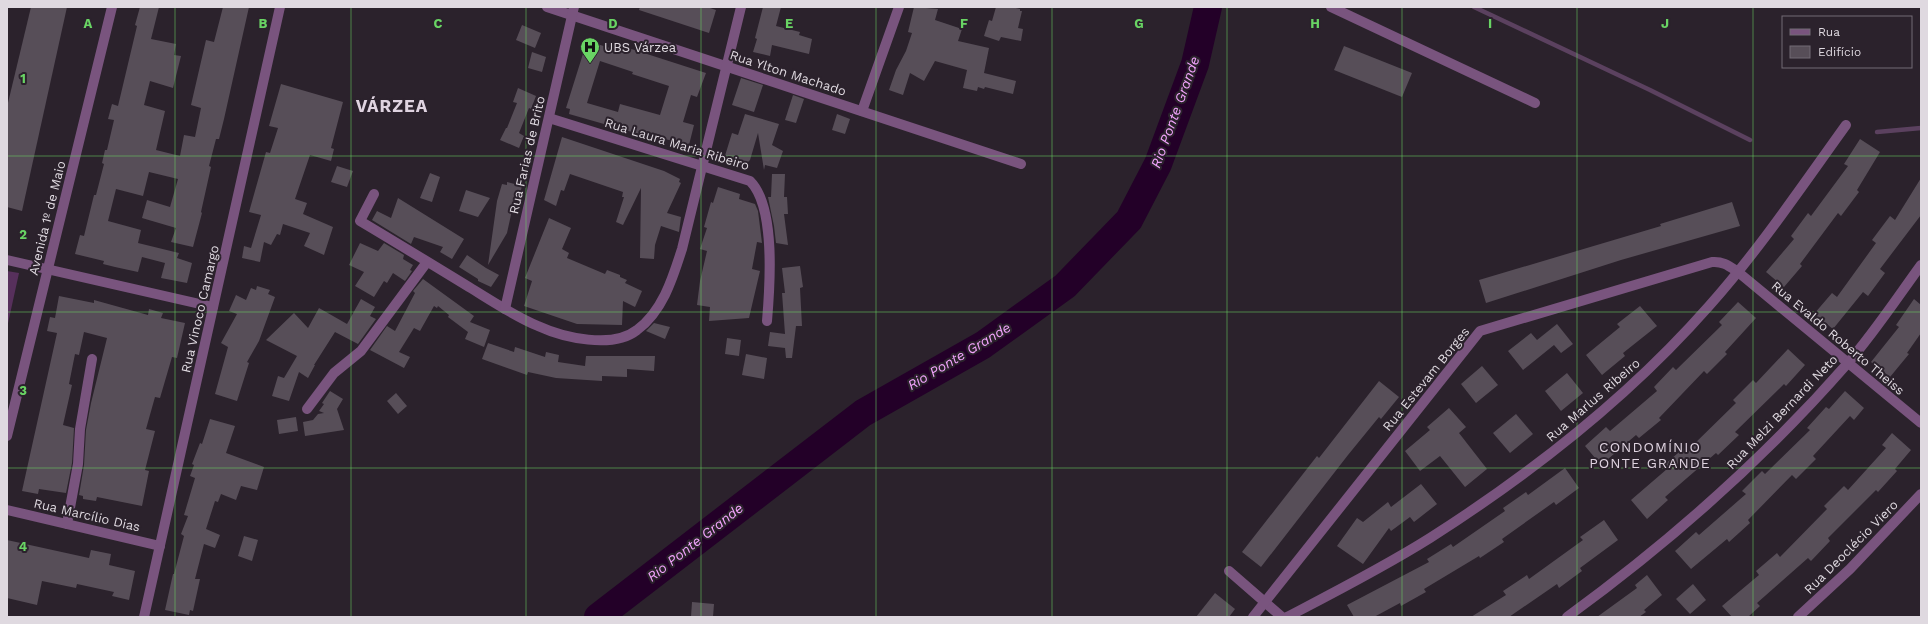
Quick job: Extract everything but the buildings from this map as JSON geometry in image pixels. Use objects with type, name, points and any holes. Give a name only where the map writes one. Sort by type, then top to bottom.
[{"type":"street","name":"Avenida 1º de Maio","points":[[7,436],[112,7]]},
{"type":"street","name":"Rua Vinoco Camargo","points":[[144,617],[280,7]]},
{"type":"street","name":"Rua Ylton Machado","points":[[547,7],[573,11],[726,66],[1021,164]]},
{"type":"street","points":[[374,194],[360,222],[505,309],[538,326],[579,339],[612,339],[637,331],[663,299],[682,249],[740,7]]},
{"type":"street","points":[[862,111],[899,7]]},
{"type":"street","points":[[1331,7],[1535,103]]},
{"type":"street","name":"Rua Farias de Brito","points":[[505,309],[573,11]]},
{"type":"street","name":"Rua Laura Maria Ribeiro","points":[[548,118],[750,181],[756,187],[762,199],[769,250],[770,278],[767,321]]},
{"type":"street","name":"Rua Marlus Ribeiro","points":[[1287,617],[1365,576],[1428,539],[1494,496],[1562,445],[1631,386],[1674,344],[1738,272],[1846,125]]},
{"type":"street","points":[[7,260],[213,307]]},
{"type":"street","name":"Rua Estevam Borges","points":[[1253,617],[1480,331],[1712,262],[1720,261],[1738,272]]},
{"type":"street","points":[[307,409],[334,373],[361,351],[427,262]]},
{"type":"street","name":"Rua Melzi Bernardi Neto","points":[[1567,617],[1628,572],[1686,525],[1725,490],[1799,416],[1848,363],[1921,265]]},
{"type":"street","name":"Rua Evaldo Roberto Theiss","points":[[1738,272],[1921,423]]},
{"type":"street","points":[[67,524],[78,464],[80,429],[92,360]]},
{"type":"street","name":"Rua Deoclécio Viero","points":[[1798,617],[1850,569],[1921,494]]},
{"type":"street","name":"Rua Marcílio Dias","points":[[7,510],[160,546]]},
{"type":"street","points":[[1229,571],[1282,617]]},
{"type":"shaded area","points":[[7,271],[19,273],[7,328]]},
{"type":"waterway","name":"Rio Ponte Grande","points":[[598,617],[863,413],[983,345],[1065,286],[1129,220],[1158,164],[1195,64],[1208,7]]},
{"type":"waterway","points":[[1474,7],[1650,90],[1750,140]]},
{"type":"waterway","points":[[1877,132],[1921,128]]},
{"type":"place","name":"UBS Várzea","points":[[590,64]]},
{"type":"district","name":"VÁRZEA","points":[[392,106]]},
{"type":"district","name":"CONDOMÍNIO PONTE GRANDE","points":[[1650,456]]}]
